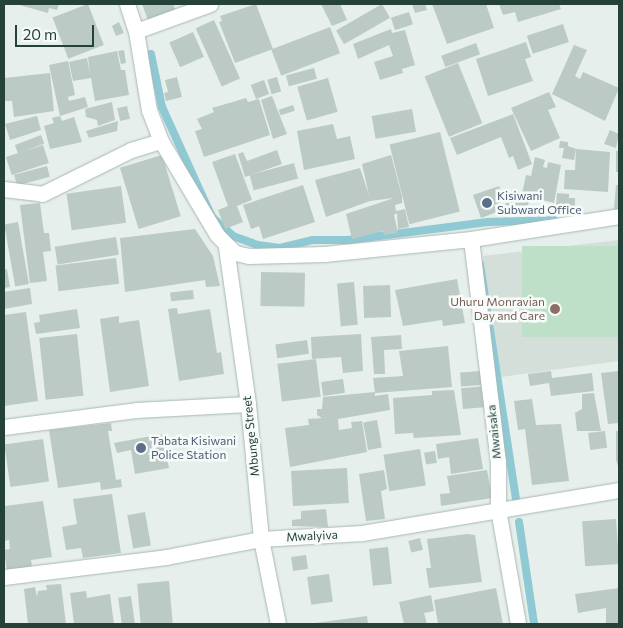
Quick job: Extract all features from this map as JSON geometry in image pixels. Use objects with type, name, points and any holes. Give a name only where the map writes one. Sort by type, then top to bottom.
[{"type":"street","points":[[127,4],[136,31],[149,110],[161,141],[188,192],[226,247],[249,256],[324,254],[471,239],[619,216]]},
{"type":"street","points":[[136,31],[210,4]]},
{"type":"street","points":[[4,189],[42,194],[131,150],[161,141]]},
{"type":"street","name":"Mwaisaka","points":[[471,239],[498,461],[498,510],[518,624]]},
{"type":"street","name":"Mbunge Street","points":[[226,247],[248,404],[261,539],[278,624]]},
{"type":"street","points":[[4,426],[136,410],[248,404]]},
{"type":"street","name":"Mwalyiva","points":[[4,577],[166,557],[261,539],[362,533],[619,490]]},
{"type":"shaded area","name":"Uhuru Monravian Day and Care","points":[[619,240],[619,361],[501,377],[483,256]]},
{"type":"green space","points":[[522,246],[619,246],[619,337],[522,337]]},
{"type":"building","points":[[16,4],[59,4],[57,10],[49,8],[48,13]]},
{"type":"building","points":[[88,4],[104,45],[68,59],[53,18]]},
{"type":"building","points":[[142,4],[173,4],[177,13],[149,23]]},
{"type":"building","points":[[256,4],[273,49],[235,63],[219,22],[222,21],[220,16]]},
{"type":"building","points":[[321,4],[340,4],[347,20],[332,26]]},
{"type":"building","points":[[382,4],[390,18],[344,44],[336,30]]},
{"type":"building","points":[[412,4],[425,4],[427,10],[415,13]]},
{"type":"building","points":[[432,4],[486,4],[494,28],[447,44]]},
{"type":"building","points":[[499,4],[559,4],[561,9],[518,22],[515,12],[503,15]]},
{"type":"building","points":[[409,12],[413,24],[395,30],[391,18]]},
{"type":"building","points":[[214,20],[240,78],[222,87],[196,28]]},
{"type":"building","points":[[119,22],[124,33],[116,36],[112,26]]},
{"type":"building","points":[[563,24],[569,42],[533,54],[527,36]]},
{"type":"building","points":[[330,27],[340,53],[281,76],[271,50]]},
{"type":"building","points":[[391,29],[392,33],[405,30],[415,65],[402,69],[403,73],[380,80],[374,62],[393,56],[389,45],[358,59],[353,44]]},
{"type":"building","points":[[193,32],[204,57],[180,67],[169,43]]},
{"type":"building","points":[[526,42],[531,57],[525,59],[533,81],[488,96],[476,59]]},
{"type":"building","points":[[476,43],[480,54],[445,67],[441,56]]},
{"type":"building","points":[[574,45],[587,50],[575,76],[580,79],[583,72],[619,88],[605,121],[552,94]]},
{"type":"building","points":[[124,50],[126,63],[121,64],[118,51]]},
{"type":"building","points":[[117,51],[121,70],[125,70],[129,95],[95,101],[91,78],[73,81],[69,62],[87,58],[90,75],[88,57]]},
{"type":"building","points":[[68,61],[75,95],[68,97],[69,101],[85,97],[88,107],[60,116],[49,65]]},
{"type":"building","points":[[458,63],[482,123],[449,137],[425,76]]},
{"type":"building","points":[[314,68],[317,79],[289,86],[286,76]]},
{"type":"building","points":[[50,73],[54,111],[14,117],[12,101],[4,101],[4,78]]},
{"type":"building","points":[[177,77],[182,97],[166,101],[164,93],[168,92],[165,80]]},
{"type":"building","points":[[277,77],[281,91],[272,94],[267,80]]},
{"type":"building","points":[[328,78],[338,112],[307,120],[297,87]]},
{"type":"building","points":[[264,80],[269,94],[256,99],[251,85]]},
{"type":"building","points":[[549,92],[556,107],[548,110],[560,138],[531,151],[511,108]]},
{"type":"building","points":[[272,96],[287,134],[273,139],[261,100]]},
{"type":"building","points":[[246,98],[248,102],[259,99],[270,135],[204,157],[195,131],[202,129],[197,119],[214,112],[212,108]]},
{"type":"building","points":[[112,102],[115,120],[98,126],[97,120],[86,117],[85,109]]},
{"type":"building","points":[[293,105],[295,111],[281,115],[279,110]]},
{"type":"building","points":[[127,106],[130,119],[120,121],[117,108]]},
{"type":"building","points":[[412,109],[416,132],[376,139],[372,116]]},
{"type":"building","points":[[513,114],[532,164],[518,170],[513,156],[509,158],[501,137],[457,155],[450,138]]},
{"type":"building","points":[[37,116],[41,130],[10,140],[5,124]]},
{"type":"building","points":[[60,116],[62,121],[74,117],[82,142],[50,149],[44,126],[54,123],[52,118]]},
{"type":"building","points":[[118,121],[117,131],[89,138],[86,131]]},
{"type":"building","points":[[333,124],[337,139],[350,136],[355,159],[304,170],[297,131]]},
{"type":"building","points":[[610,130],[619,134],[616,148],[604,144]]},
{"type":"building","points":[[440,132],[460,212],[409,224],[390,145]]},
{"type":"building","points":[[41,135],[44,143],[18,153],[15,145]]},
{"type":"building","points":[[560,141],[568,142],[568,146],[576,149],[574,160],[562,158],[564,148],[559,148]]},
{"type":"building","points":[[43,145],[49,163],[12,175],[6,157]]},
{"type":"building","points":[[576,149],[610,152],[608,192],[564,189],[565,170],[575,170]]},
{"type":"building","points":[[277,150],[282,164],[245,177],[238,154],[243,152],[247,161]]},
{"type":"building","points":[[616,151],[619,151],[619,172],[616,172]]},
{"type":"building","points":[[235,154],[252,200],[237,206],[243,222],[225,229],[218,210],[228,206],[212,162]]},
{"type":"building","points":[[162,155],[181,216],[139,229],[120,168]]},
{"type":"building","points":[[391,155],[402,196],[402,203],[395,205],[396,211],[405,209],[409,227],[398,229],[397,213],[394,215],[398,233],[384,235],[383,231],[352,239],[346,214],[394,198],[370,201],[326,217],[315,180],[360,168],[369,195],[362,164]]},
{"type":"building","points":[[535,157],[545,160],[543,167],[547,168],[548,162],[561,165],[554,203],[531,197],[527,200],[522,194],[526,175],[531,176]]},
{"type":"building","points":[[294,163],[298,178],[254,190],[250,175]]},
{"type":"building","points":[[47,166],[50,177],[17,185],[14,175]]},
{"type":"building","points":[[303,185],[315,222],[263,239],[259,226],[251,229],[243,205]]},
{"type":"building","points":[[616,185],[619,185],[619,209],[614,209]]},
{"type":"building","points":[[121,186],[126,223],[72,230],[67,194]]},
{"type":"building","name":"Kisiwani Subward Office","points":[[499,186],[504,201],[494,205],[497,212],[481,218],[473,195]]},
{"type":"building","points":[[516,191],[529,203],[521,215],[505,204]]},
{"type":"building","points":[[557,193],[569,194],[569,198],[575,198],[575,210],[556,209]]},
{"type":"building","points":[[40,203],[44,233],[49,233],[51,251],[43,252],[47,281],[30,283],[20,205]]},
{"type":"building","points":[[18,222],[29,284],[15,286],[4,224]]},
{"type":"building","points":[[195,229],[213,256],[220,286],[206,287],[205,280],[125,292],[120,238]]},
{"type":"building","points":[[116,237],[119,255],[58,264],[55,247]]},
{"type":"building","points":[[116,258],[119,284],[59,291],[55,265]]},
{"type":"building","points":[[7,269],[10,287],[4,288],[4,270]]},
{"type":"building","points":[[261,272],[305,273],[304,307],[260,306]]},
{"type":"building","points":[[457,279],[465,323],[443,326],[442,320],[403,326],[395,290]]},
{"type":"building","points":[[354,282],[358,325],[341,326],[337,283]]},
{"type":"building","points":[[390,285],[391,317],[364,318],[363,286]]},
{"type":"building","points":[[30,288],[32,304],[4,309],[4,292]]},
{"type":"building","points":[[193,290],[194,299],[171,301],[170,292]]},
{"type":"building","points":[[177,308],[178,314],[210,309],[217,353],[221,352],[224,374],[179,381],[168,309]]},
{"type":"building","points":[[77,309],[80,328],[36,334],[34,323],[40,322],[39,315]]},
{"type":"building","points":[[26,312],[38,401],[4,406],[4,315]]},
{"type":"building","points":[[119,316],[119,323],[139,320],[149,386],[110,392],[100,319]]},
{"type":"building","points":[[77,334],[83,396],[46,400],[39,338]]},
{"type":"building","points":[[361,334],[363,371],[343,373],[341,357],[312,359],[311,337]]},
{"type":"building","points":[[401,335],[402,349],[384,350],[385,374],[374,374],[371,337]]},
{"type":"building","points":[[307,340],[309,354],[277,358],[275,344]]},
{"type":"building","points":[[448,346],[452,387],[375,393],[373,378],[403,376],[399,351]]},
{"type":"building","points":[[316,359],[321,397],[282,401],[277,364]]},
{"type":"building","points":[[481,371],[482,385],[461,386],[460,372]]},
{"type":"building","points":[[551,371],[552,378],[592,373],[594,391],[551,396],[549,383],[530,386],[528,374]]},
{"type":"building","points":[[619,371],[619,423],[608,424],[601,373]]},
{"type":"building","points":[[343,379],[345,393],[323,396],[321,382]]},
{"type":"building","points":[[486,386],[488,407],[463,409],[461,388]]},
{"type":"building","points":[[454,390],[461,435],[414,438],[413,433],[395,434],[393,398],[432,395],[432,391]]},
{"type":"building","points":[[375,392],[375,396],[388,394],[390,410],[338,419],[339,430],[352,428],[351,422],[362,421],[367,452],[290,467],[285,428],[309,425],[308,419],[322,418],[317,415],[317,409],[322,409],[323,397]]},
{"type":"building","points":[[594,393],[601,431],[577,431],[575,413],[582,409],[582,394]]},
{"type":"building","points":[[532,399],[536,425],[561,424],[569,481],[532,485],[525,429],[518,430],[514,401]]},
{"type":"building","points":[[377,420],[382,448],[368,450],[363,422]]},
{"type":"building","points":[[111,423],[112,431],[108,431],[116,480],[121,479],[122,487],[101,490],[100,482],[58,488],[49,430]]},
{"type":"building","points":[[605,431],[607,448],[590,450],[588,433]]},
{"type":"building","points":[[616,431],[619,431],[619,469],[616,460]]},
{"type":"building","points":[[162,434],[169,468],[135,474],[131,450],[117,453],[114,443]]},
{"type":"building","points":[[478,438],[483,469],[451,474],[449,457],[438,459],[436,444]]},
{"type":"building","points":[[43,439],[49,482],[10,487],[4,444]]},
{"type":"building","points":[[420,449],[426,486],[389,491],[383,455]]},
{"type":"building","points":[[435,451],[437,463],[426,465],[424,453]]},
{"type":"building","points":[[347,468],[349,503],[293,506],[291,471]]},
{"type":"building","points":[[384,470],[387,489],[381,491],[385,519],[366,521],[359,474]]},
{"type":"building","points":[[487,470],[492,498],[441,506],[440,494],[450,493],[447,476]]},
{"type":"building","points":[[112,494],[121,553],[83,558],[81,548],[66,550],[62,527],[77,524],[73,499]]},
{"type":"building","points":[[43,501],[52,557],[31,560],[32,567],[7,572],[4,550],[10,549],[9,540],[4,541],[5,506]]},
{"type":"building","points":[[326,509],[328,527],[292,526],[292,520],[301,519],[301,511]]},
{"type":"building","points":[[145,512],[151,545],[133,549],[127,515]]},
{"type":"building","points":[[616,519],[619,564],[585,566],[582,521]]},
{"type":"building","points":[[467,534],[475,535],[482,582],[429,588],[426,568],[431,568],[427,539]]},
{"type":"building","points":[[420,538],[423,550],[411,553],[408,541]]},
{"type":"building","points":[[388,547],[392,584],[373,586],[369,549]]},
{"type":"building","points":[[306,555],[308,569],[293,571],[291,557]]},
{"type":"building","points":[[329,574],[333,602],[311,605],[307,577]]},
{"type":"building","points":[[169,581],[173,624],[141,624],[137,584]]},
{"type":"building","points":[[61,584],[66,624],[28,624],[24,589],[35,587],[37,597],[38,591],[47,590],[46,585]]},
{"type":"building","points":[[496,588],[503,624],[438,624],[434,600]]},
{"type":"building","points":[[619,588],[619,624],[606,624],[606,608],[578,613],[575,594]]},
{"type":"building","points":[[86,591],[87,598],[110,594],[114,624],[74,624],[70,593]]},
{"type":"building","points":[[431,595],[434,611],[424,613],[427,624],[404,624],[399,602]]},
{"type":"building","points":[[131,596],[135,624],[122,624],[118,598]]},
{"type":"building","points":[[367,616],[368,624],[315,624],[315,623]]},
{"type":"waterway","points":[[151,54],[162,107],[212,217],[233,236],[258,245],[280,248],[313,240],[348,240],[488,222],[554,220]]},
{"type":"waterway","points":[[480,264],[516,498]]},
{"type":"waterway","points":[[519,522],[534,624]]},
{"type":"place","name":"Kisiwani Subward Office","points":[[487,203]]},
{"type":"place","name":"Uhuru Monravian Day and Care","points":[[555,309]]},
{"type":"place","name":"Tabata Kisiwani Police Station","points":[[141,448]]}]
